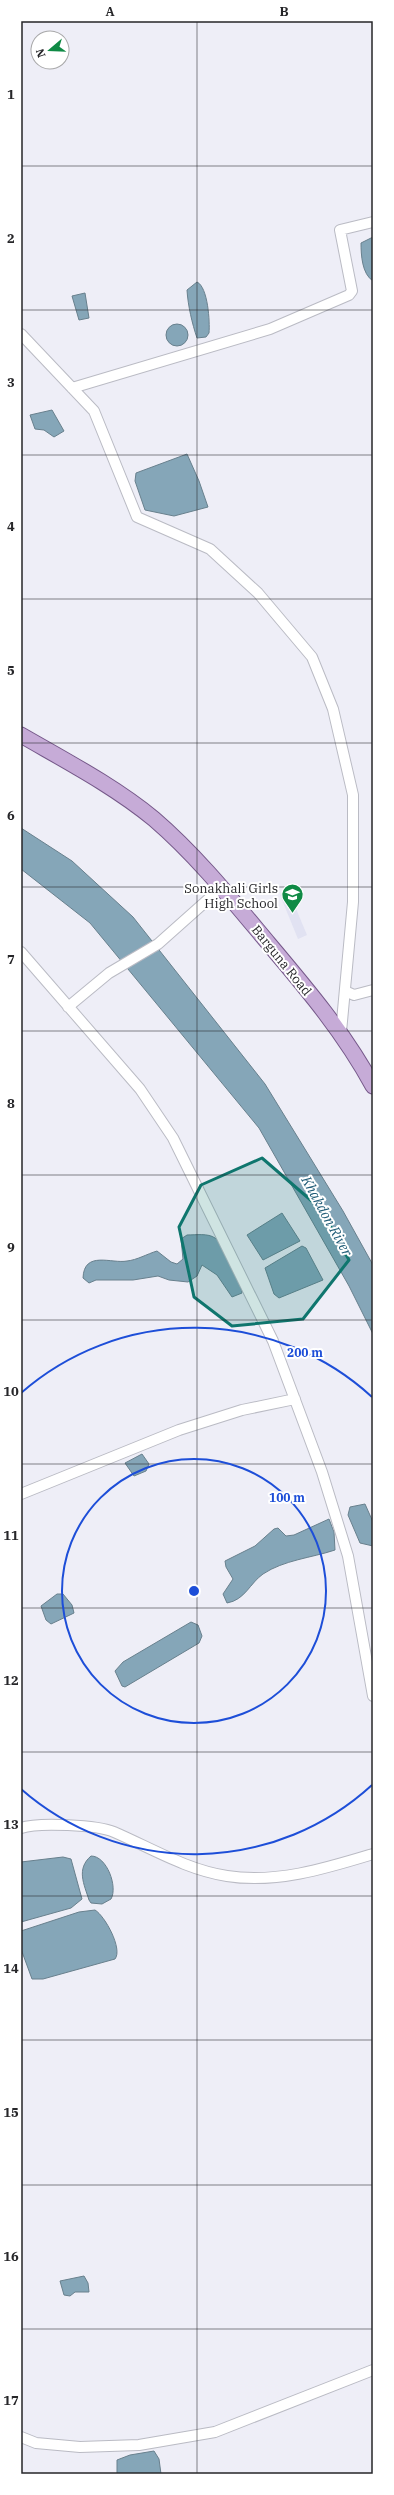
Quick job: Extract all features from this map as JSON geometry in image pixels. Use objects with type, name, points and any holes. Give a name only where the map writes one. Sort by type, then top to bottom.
[{"type":"main road","name":"Barguna Road","points":[[21,734],[90,774],[154,819],[222,887],[341,1032],[373,1086]]},
{"type":"street","points":[[72,388],[270,329],[349,295],[352,291],[340,230],[373,222]]},
{"type":"street","points":[[21,334],[94,411],[137,517],[210,549],[258,593],[312,657],[333,709],[353,795],[353,902],[341,1032]]},
{"type":"street","points":[[68,1007],[109,973],[158,944],[222,887]]},
{"type":"street","points":[[21,952],[140,1089],[173,1138],[273,1341],[322,1472],[348,1556],[373,1696]]},
{"type":"street","points":[[345,991],[354,995],[373,990]]},
{"type":"street","points":[[21,1494],[179,1430],[242,1410],[295,1399]]},
{"type":"street","points":[[21,1828],[28,1826],[62,1825],[113,1831],[195,1868],[228,1876],[272,1878],[330,1867],[373,1854]]},
{"type":"street","points":[[21,2437],[36,2443],[80,2447],[139,2445],[215,2432],[373,2370]]},
{"type":"highlighted area","points":[[262,1158],[321,1209],[349,1260],[303,1319],[232,1326],[194,1297],[179,1227],[201,1185]]},
{"type":"shaded area","name":"Sonakhali Girls High School","points":[[289,892],[307,935],[298,939],[280,895]]},
{"type":"water","points":[[373,237],[373,281],[366,274],[364,269],[361,243]]},
{"type":"water","points":[[197,282],[201,285],[204,291],[208,305],[209,333],[206,337],[197,338],[190,314],[187,290]]},
{"type":"water","points":[[85,293],[89,318],[79,320],[72,296]]},
{"type":"water","points":[[177,324],[185,327],[188,335],[185,343],[177,346],[169,343],[166,335],[169,327]]},
{"type":"water","points":[[52,410],[64,431],[54,437],[44,430],[35,429],[30,415]]},
{"type":"water","points":[[187,454],[199,481],[208,507],[174,516],[145,510],[135,481],[136,473]]},
{"type":"water","name":"Khakdon River","points":[[21,828],[72,861],[133,917],[265,1084],[343,1211],[373,1265],[373,1334],[349,1286],[259,1128],[90,923],[21,869]]},
{"type":"water","points":[[282,1213],[300,1241],[263,1260],[247,1235]]},
{"type":"water","points":[[187,1235],[209,1235],[219,1242],[232,1264],[242,1293],[232,1297],[217,1275],[202,1265],[197,1276],[188,1282],[169,1280],[158,1276],[133,1280],[96,1280],[89,1283],[83,1278],[85,1269],[88,1264],[93,1261],[131,1260],[157,1251],[171,1262],[177,1264],[183,1259],[181,1239]]},
{"type":"water","points":[[302,1246],[306,1248],[323,1280],[279,1298],[274,1294],[265,1268]]},
{"type":"water","points":[[142,1454],[149,1464],[146,1471],[134,1476],[125,1463]]},
{"type":"water","points":[[365,1504],[373,1522],[373,1546],[360,1543],[348,1515],[350,1507]]},
{"type":"water","points":[[329,1519],[334,1532],[335,1550],[289,1562],[271,1569],[258,1578],[243,1595],[227,1603],[223,1594],[233,1579],[226,1567],[225,1561],[255,1546],[274,1529],[278,1528],[286,1536],[294,1535]]},
{"type":"water","points":[[57,1594],[63,1594],[72,1605],[74,1613],[51,1624],[46,1620],[41,1606]]},
{"type":"water","points":[[191,1622],[198,1625],[202,1636],[199,1643],[125,1687],[122,1686],[115,1671],[123,1662]]},
{"type":"water","points":[[91,1856],[97,1857],[102,1861],[110,1873],[112,1880],[113,1894],[111,1899],[102,1904],[91,1903],[83,1882],[82,1871],[86,1861]]},
{"type":"water","points":[[63,1857],[71,1859],[82,1899],[71,1908],[21,1922],[21,1862]]},
{"type":"water","points":[[95,1910],[99,1913],[112,1933],[117,1948],[115,1959],[43,1979],[32,1979],[21,1949],[21,1931],[79,1912]]},
{"type":"water","points":[[84,2276],[88,2283],[89,2292],[75,2292],[70,2296],[64,2295],[60,2281]]},
{"type":"water","points":[[154,2451],[159,2459],[161,2474],[117,2474],[117,2460],[130,2455]]},
{"type":"place","name":"Sonakhali Girls High School","points":[[293,914]]}]
